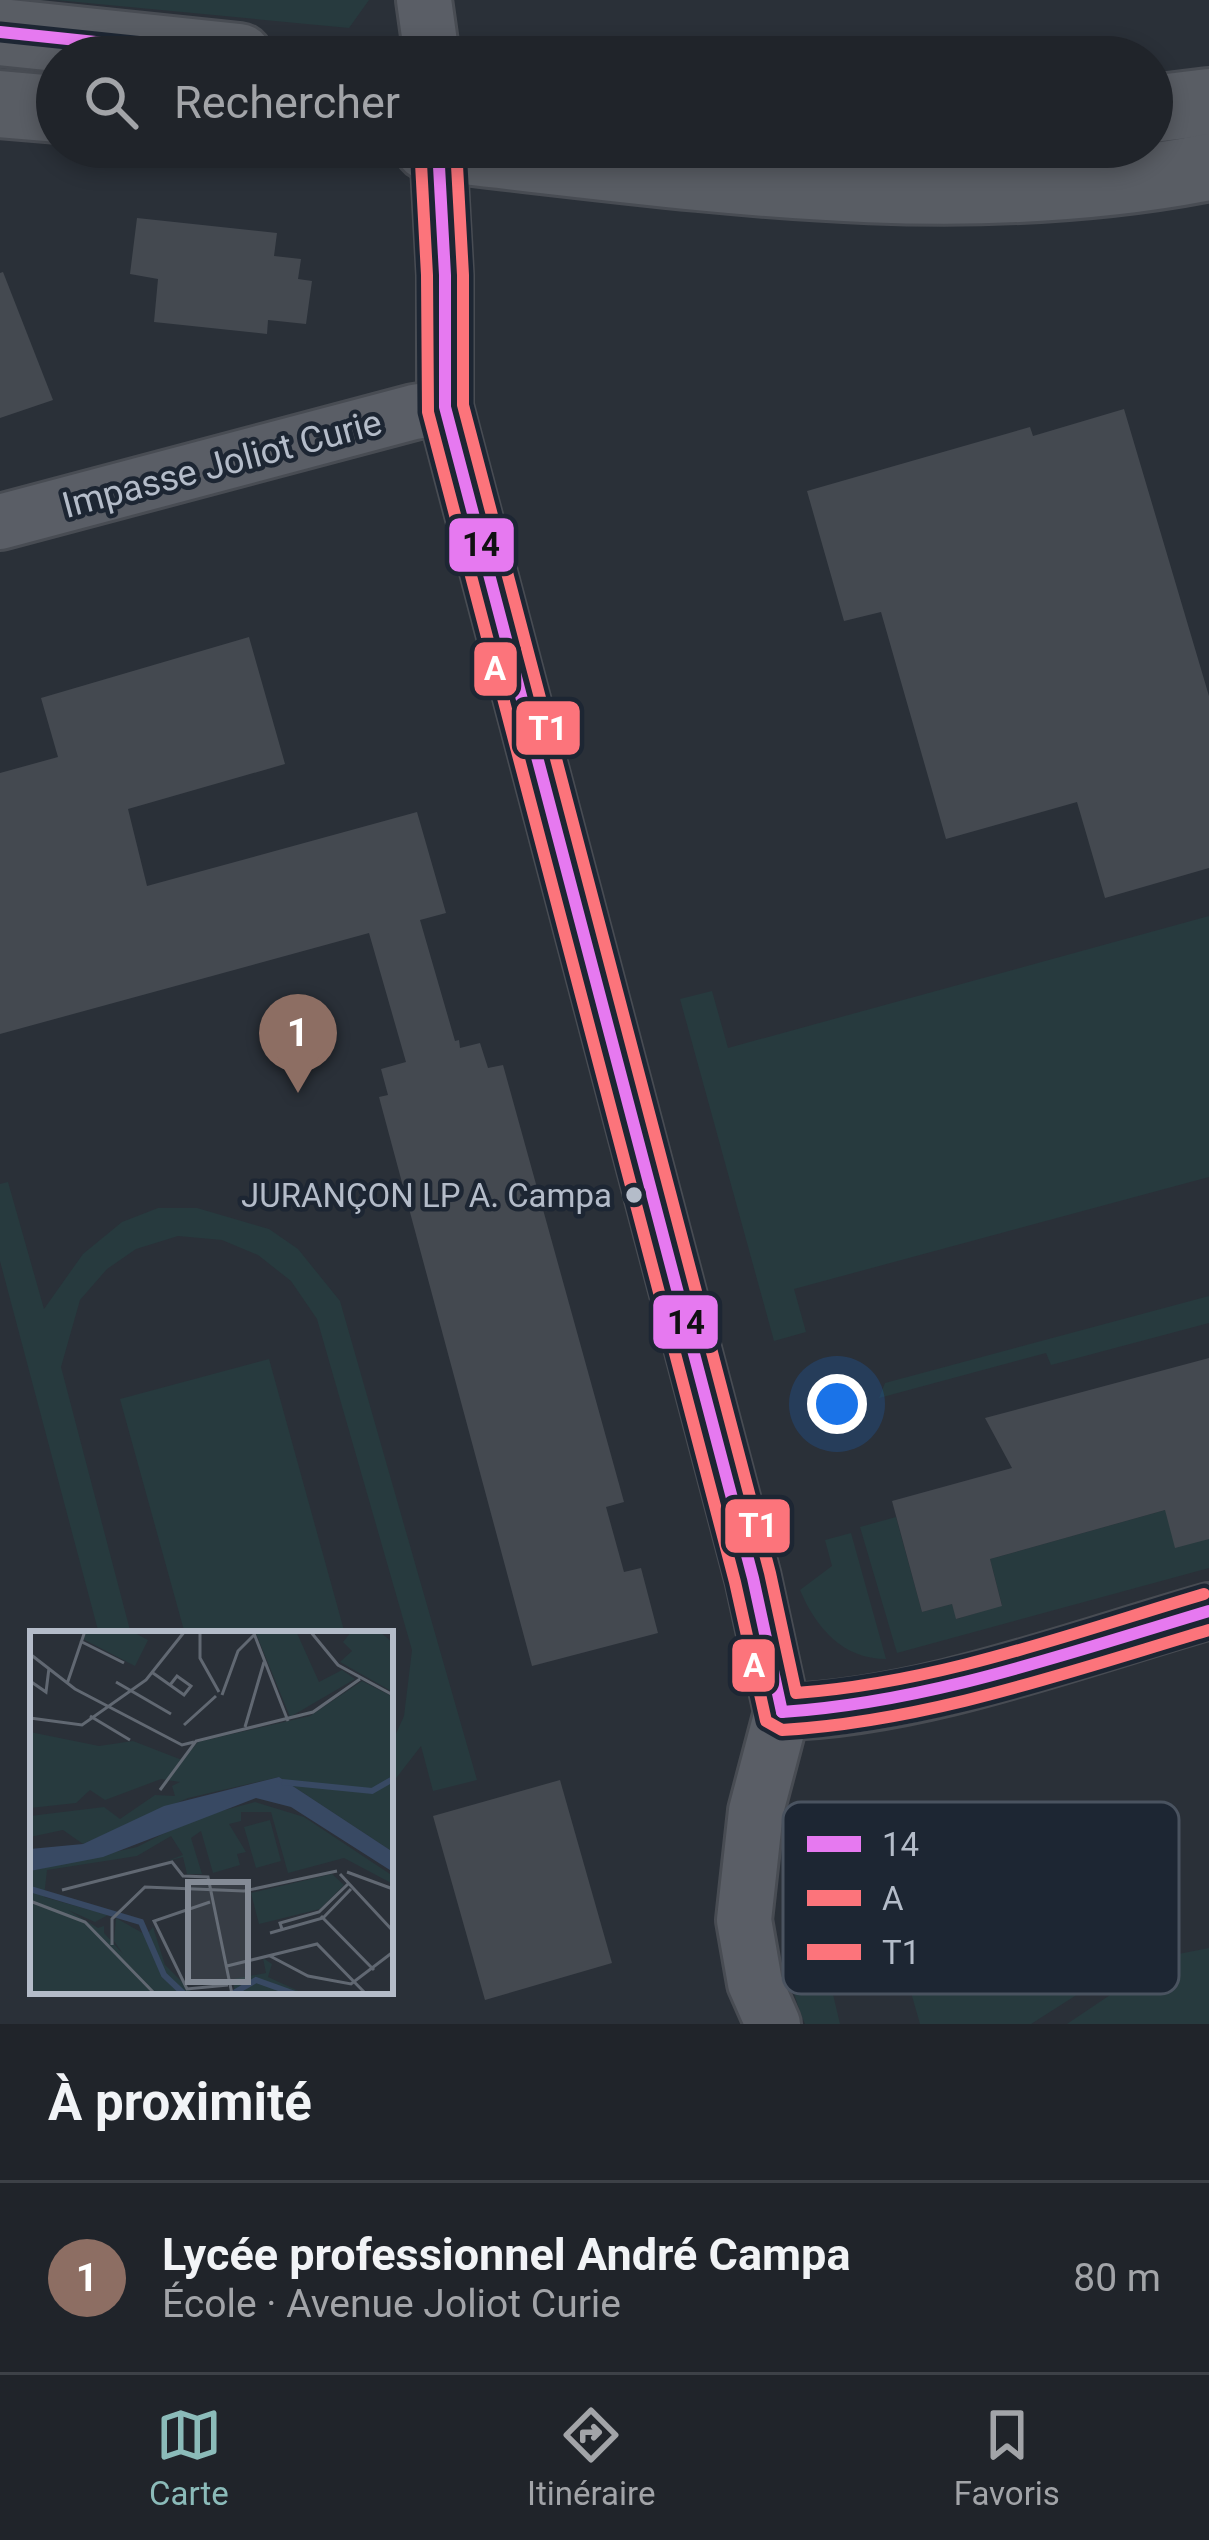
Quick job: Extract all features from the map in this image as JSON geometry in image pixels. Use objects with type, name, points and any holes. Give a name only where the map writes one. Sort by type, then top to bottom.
[{"type":"main road","points":[[0,32],[38,36]]},
{"type":"main road","points":[[1173,106],[1209,102]]},
{"type":"main road","points":[[0,104],[36,107]]},
{"type":"main road","points":[[628,168],[917,191],[1122,180],[1209,166]]},
{"type":"street","points":[[424,0],[429,36]]},
{"type":"street","points":[[439,168],[445,407],[754,1578],[782,1712],[757,1811],[745,1920],[755,1983],[772,2024]]},
{"type":"street","name":"Impasse Joliot Curie","points":[[0,523],[445,407]]},
{"type":"street","points":[[782,1712],[813,1712],[916,1695],[1209,1611]]},
{"type":"green space","points":[[56,0],[369,0],[349,28]]},
{"type":"green space","points":[[1209,916],[1209,1177],[794,1289],[806,1332],[774,1341],[680,999],[712,991],[728,1048]]},
{"type":"green space","points":[[8,1182],[44,1309],[83,1254],[122,1222],[158,1208],[197,1208],[269,1229],[298,1249],[340,1301],[477,1780],[433,1791],[421,1746],[393,1782],[393,1740],[404,1716],[412,1650],[317,1319],[291,1281],[258,1255],[222,1240],[178,1236],[136,1249],[107,1269],[80,1300],[61,1367],[130,1631],[98,1631],[0,1261],[0,1184]]},
{"type":"green space","points":[[1209,1296],[1209,1323],[1051,1365],[1046,1353],[879,1398],[885,1383]]},
{"type":"green space","points":[[269,1359],[344,1631],[184,1631],[120,1399]]},
{"type":"green space","points":[[1165,1510],[1209,1539],[1209,1568],[897,1653],[860,1527],[896,1517],[922,1612],[952,1604],[957,1619],[1002,1605],[990,1559]]},
{"type":"green space","points":[[851,1533],[886,1659],[857,1654],[833,1639],[800,1590],[832,1566],[825,1540]]},
{"type":"green space","points":[[1209,1948],[1209,2024],[1067,2024],[1112,1994],[1179,1994],[1179,1954]]},
{"type":"green space","points":[[795,1994],[833,1994],[840,2024],[805,2024]]},
{"type":"green space","points":[[911,1994],[1078,1994],[1031,2024],[920,2024]]},
{"type":"building","points":[[137,218],[277,233],[274,256],[301,259],[298,279],[312,281],[306,324],[268,320],[267,334],[154,322],[158,279],[130,274]]},
{"type":"building","points":[[0,273],[53,400],[0,418]]},
{"type":"building","points":[[1124,409],[1209,696],[1209,868],[1105,898],[1077,802],[946,839],[881,612],[844,621],[807,491],[1030,427],[1033,436]]},
{"type":"building","points":[[249,637],[285,764],[128,809],[147,886],[417,812],[446,913],[420,920],[455,1041],[459,1040],[460,1048],[480,1043],[488,1068],[503,1065],[624,1502],[606,1507],[624,1572],[641,1568],[658,1633],[532,1666],[379,1097],[388,1095],[381,1069],[406,1062],[369,933],[0,1034],[0,773],[58,757],[41,698]]},
{"type":"building","points":[[1209,1358],[1209,1539],[1175,1548],[1165,1510],[990,1559],[1002,1606],[956,1619],[952,1604],[922,1612],[892,1501],[1012,1468],[985,1418]]},
{"type":"building","points":[[560,1780],[612,1963],[485,2000],[433,1816]]},
{"type":"transit line","name":"14","points":[[0,32],[38,36]]},
{"type":"transit line","name":"A","points":[[421,168],[428,412],[735,1582],[766,1721],[782,1730],[945,1705],[1209,1630]]},
{"type":"transit line","name":"14","points":[[439,168],[445,407],[753,1578],[782,1712]]},
{"type":"transit line","name":"T1","points":[[457,168],[463,405],[770,1573],[796,1693],[952,1668],[1204,1594]]},
{"type":"transit line","name":"14","points":[[782,1712],[945,1687],[1209,1611]]},
{"type":"place","name":"Lycée professionnel André Campa","points":[[298,1093]]},
{"type":"place","name":"JURANÇON LP A. Campa","points":[[634,1195]]}]
